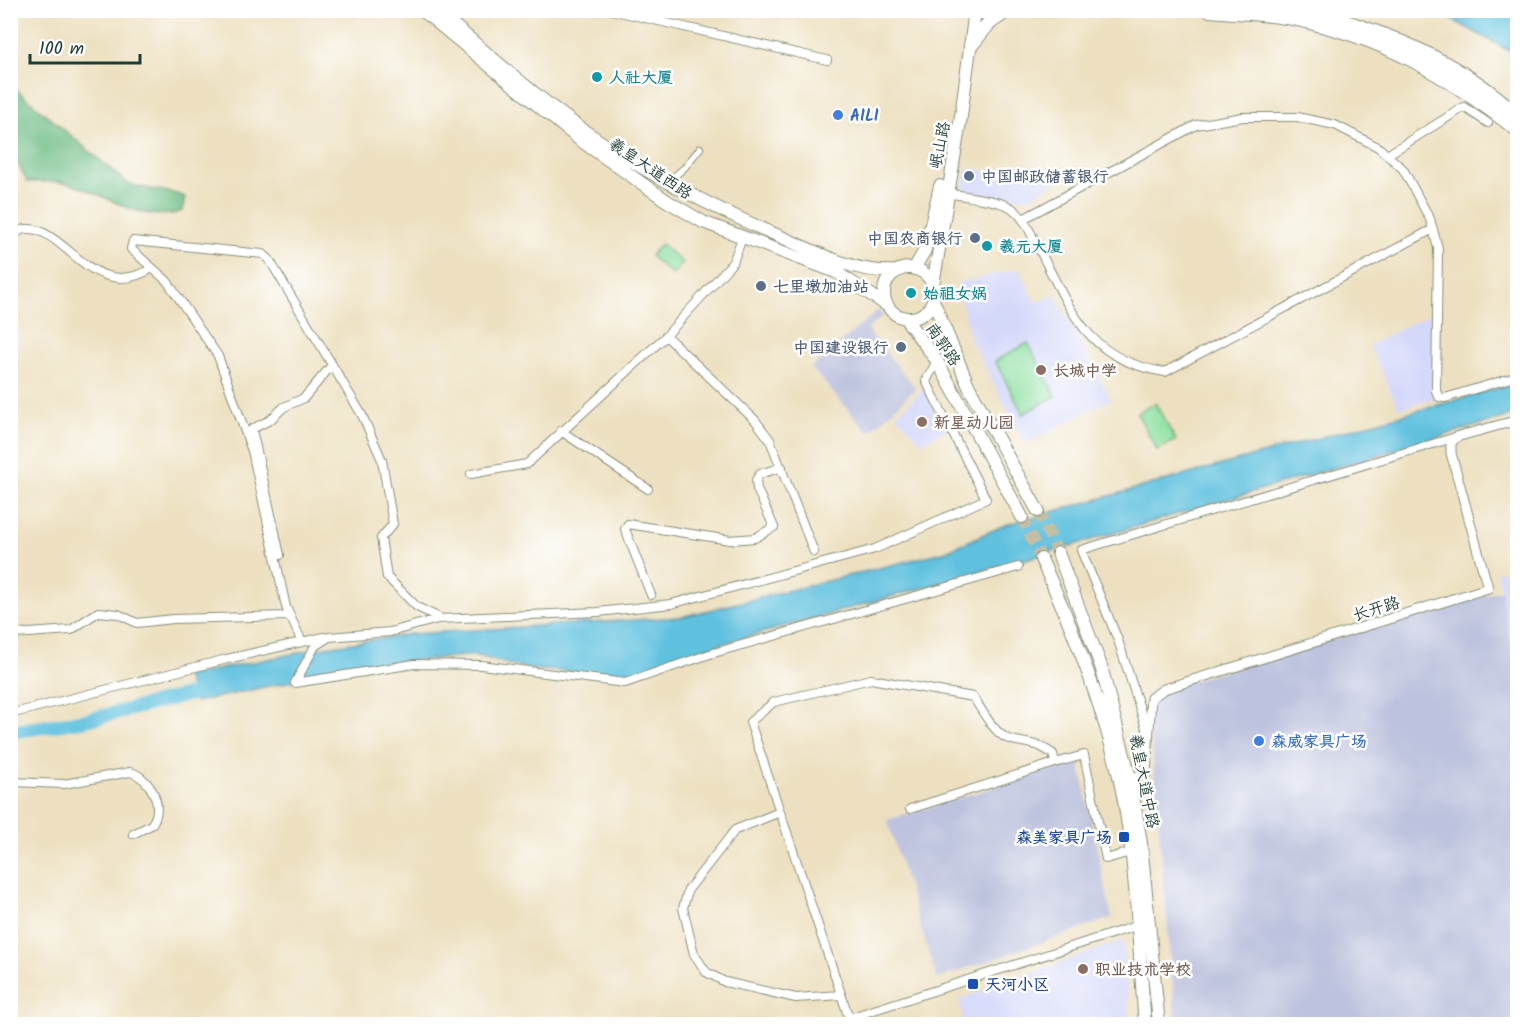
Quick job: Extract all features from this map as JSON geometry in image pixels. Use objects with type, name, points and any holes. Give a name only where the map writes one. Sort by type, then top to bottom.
[{"type":"highway","points":[[971,45],[989,24],[1008,10]]},
{"type":"highway","points":[[1210,10],[1296,19],[1356,35],[1410,57],[1461,87],[1518,130]]},
{"type":"highway","points":[[1306,10],[1362,26],[1415,47],[1466,75],[1518,116]]},
{"type":"main road","name":"羲皇大道西路","points":[[423,10],[580,140],[667,201],[703,222],[828,268],[888,306]]},
{"type":"main road","name":"羲皇大道西路","points":[[436,10],[588,133],[667,182],[717,209],[844,264],[870,272],[898,271]]},
{"type":"main road","name":"岷山路","points":[[914,269],[925,250],[932,226],[953,116],[967,10]]},
{"type":"main road","name":"岷山路","points":[[933,285],[946,193],[961,116],[975,10]]},
{"type":"main road","points":[[933,300],[920,316],[905,318],[895,314],[888,306],[885,286],[898,271],[914,269],[923,273],[933,285],[933,300],[969,387],[1038,511]]},
{"type":"main road","name":"南郭路","points":[[905,318],[937,361],[1022,517]]},
{"type":"main road","name":"羲皇大道中路","points":[[1058,553],[1101,666],[1130,778],[1142,924],[1145,1024]]},
{"type":"main road","name":"羲皇大道中路","points":[[1041,559],[1087,671],[1114,754],[1136,851]]},
{"type":"main road","name":"羲皇大道中路","points":[[1142,924],[1156,973],[1159,1024]]},
{"type":"street","points":[[611,10],[827,60]]},
{"type":"street","points":[[1387,155],[1464,107],[1488,123]]},
{"type":"street","points":[[1023,219],[1196,125],[1243,117],[1297,117],[1335,125],[1378,147],[1404,169],[1433,228],[1438,248],[1436,391],[1439,397],[1445,398],[1518,376]]},
{"type":"street","points":[[667,182],[685,167],[700,148]]},
{"type":"street","points":[[946,193],[1012,207],[1023,219],[1068,304],[1091,338],[1121,360],[1140,368],[1165,372],[1433,228]]},
{"type":"street","points":[[10,238],[21,230],[38,231],[84,264],[106,275],[132,278],[152,268]]},
{"type":"street","points":[[471,474],[527,464],[666,336],[733,262],[742,238]]},
{"type":"street","points":[[308,643],[290,616],[264,512],[252,451],[218,356],[167,282],[131,249],[132,242],[137,240],[263,254],[269,259],[362,415],[382,460],[393,524],[381,538],[387,577],[417,607],[442,619]]},
{"type":"street","points":[[666,336],[755,420],[770,440],[814,552]]},
{"type":"street","points":[[10,714],[329,637],[390,632],[442,619],[598,612],[671,604],[875,549],[986,500],[926,381],[937,361]]},
{"type":"street","points":[[332,364],[304,398],[284,407],[270,420],[252,429],[294,618],[308,643],[295,683],[414,664],[481,664],[625,683],[710,654],[1018,567]]},
{"type":"street","points":[[1147,731],[1118,640],[1081,550],[1518,420]]},
{"type":"street","points":[[561,431],[648,489]]},
{"type":"street","name":"长开路","points":[[1130,778],[1146,774],[1150,698],[1164,689],[1488,588],[1451,453],[1451,442],[1456,437]]},
{"type":"street","points":[[651,595],[625,529],[628,524],[730,540],[754,538],[774,527],[757,489],[756,480],[760,474],[782,467]]},
{"type":"street","points":[[10,631],[15,634],[71,630],[98,612],[118,614],[136,623],[173,619],[290,616]]},
{"type":"street","points":[[1055,763],[1053,754],[1036,742],[1011,740],[1002,735],[973,697],[871,679],[774,702],[750,722],[850,1021],[1142,924]]},
{"type":"street","points":[[910,809],[1084,755],[1106,859],[1136,851]]},
{"type":"street","points":[[10,782],[64,784],[130,772],[136,773],[143,777],[151,788],[157,811],[151,825],[133,834]]},
{"type":"street","points":[[780,812],[735,830],[688,890],[683,909],[694,954],[706,972],[725,982],[796,998],[841,994]]},
{"type":"shaded area","points":[[966,169],[1027,175],[1070,175],[1027,198],[962,192]]},
{"type":"shaded area","name":"长城中学","points":[[1019,269],[1036,303],[1055,295],[1111,399],[1025,444],[971,340],[957,283]]},
{"type":"shaded area","points":[[878,310],[883,315],[867,330],[916,388],[869,433],[811,368]]},
{"type":"shaded area","points":[[1430,314],[1435,337],[1435,398],[1399,409],[1369,345]]},
{"type":"shaded area","name":"新星动儿园","points":[[924,389],[946,430],[922,443],[896,415]]},
{"type":"shaded area","points":[[1517,568],[1517,652],[1512,653],[1497,572]]},
{"type":"shaded area","points":[[1501,590],[1512,652],[1518,652],[1517,1024],[1176,1024],[1147,694]]},
{"type":"shaded area","points":[[1079,761],[1112,918],[937,979],[887,820]]},
{"type":"shaded area","name":"职业技术学校","points":[[1123,940],[1130,1024],[963,1024],[960,999]]},
{"type":"green space","points":[[10,84],[127,183],[185,197],[182,211],[168,214],[141,212],[68,183],[27,182],[11,149]]},
{"type":"green space","points":[[661,244],[683,263],[672,275],[650,256]]},
{"type":"green space","points":[[1028,343],[1056,396],[1023,414],[995,361]]},
{"type":"green space","points":[[1155,403],[1176,440],[1157,450],[1137,413]]},
{"type":"water","points":[[1436,11],[1517,11],[1517,55]]},
{"type":"water","points":[[1517,383],[1517,414],[1019,561],[696,651],[626,675],[527,669],[474,655],[361,666],[196,702],[186,676],[326,647],[411,634],[681,617],[944,552],[1005,525]]},
{"type":"waterway","points":[[10,732],[87,720],[211,689]]},
{"type":"tunnel","points":[[1038,511],[1058,553]]},
{"type":"tunnel","points":[[1022,517],[1041,559]]},
{"type":"place","name":"人社大厦","points":[[597,77]]},
{"type":"place","name":"AILI","points":[[838,115]]},
{"type":"place","name":"中国邮政储蓄银行","points":[[969,176]]},
{"type":"place","name":"中国农商银行","points":[[975,238]]},
{"type":"place","name":"羲元大厦","points":[[987,246]]},
{"type":"place","name":"七里墩加油站","points":[[761,286]]},
{"type":"place","name":"始祖女娲","points":[[911,293]]},
{"type":"place","name":"中国建设银行","points":[[901,347]]},
{"type":"place","name":"长城中学","points":[[1041,370]]},
{"type":"place","name":"新星动儿园","points":[[922,422]]},
{"type":"place","name":"森威家具广场","points":[[1259,741]]},
{"type":"place","name":"森美家具广场","points":[[1124,837]]},
{"type":"place","name":"职业技术学校","points":[[1083,969]]},
{"type":"place","name":"天河小区","points":[[973,984]]}]
